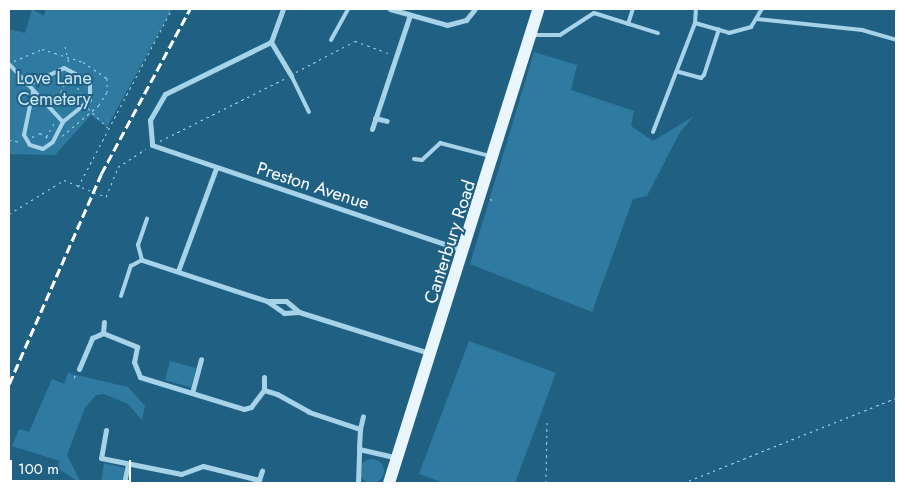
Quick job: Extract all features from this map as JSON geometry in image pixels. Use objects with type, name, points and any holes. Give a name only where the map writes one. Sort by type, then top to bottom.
[{"type":"main road","name":"Canterbury Road","points":[[390,483],[466,251],[538,9]]},
{"type":"street","points":[[152,145],[150,120],[165,94],[271,42],[283,9]]},
{"type":"street","points":[[390,9],[410,16],[455,25],[475,9]]},
{"type":"street","points":[[372,129],[410,16]]},
{"type":"street","points":[[271,42],[291,75]]},
{"type":"street","points":[[375,118],[387,122]]},
{"type":"street","name":"Preston Avenue","points":[[152,145],[466,251]]},
{"type":"street","points":[[178,271],[216,168]]},
{"type":"street","points":[[142,260],[267,301],[284,313],[298,312],[432,354]]},
{"type":"street","points":[[267,301],[286,301],[298,312]]},
{"type":"street","points":[[103,333],[104,322]]},
{"type":"street","points":[[79,369],[92,338],[103,333],[138,344],[136,374],[244,409],[252,407],[264,390],[264,377]]},
{"type":"street","points":[[192,393],[200,359]]},
{"type":"street","points":[[264,390],[309,412],[360,428]]},
{"type":"street","points":[[358,483],[360,428],[363,416]]},
{"type":"street","points":[[106,430],[101,458],[181,474],[203,466],[259,482],[262,471]]},
{"type":"street","points":[[359,449],[398,458]]},
{"type":"street","points":[[124,483],[128,464]]},
{"type":"lane","points":[[331,40],[348,9]]},
{"type":"lane","points":[[628,24],[633,9]]},
{"type":"lane","points":[[653,132],[679,72],[695,23],[696,9]]},
{"type":"lane","points":[[695,23],[719,30],[738,32],[757,19],[762,9]]},
{"type":"lane","points":[[531,34],[560,35],[594,13],[658,33]]},
{"type":"lane","points":[[757,19],[862,30],[896,40]]},
{"type":"lane","points":[[679,72],[701,78],[704,75],[719,30]]},
{"type":"lane","points":[[9,64],[57,118],[63,122]]},
{"type":"lane","points":[[28,85],[70,68],[90,81],[92,93],[86,106],[63,122],[57,134],[43,149],[27,140],[33,91]]},
{"type":"lane","points":[[291,75],[309,112]]},
{"type":"lane","points":[[414,159],[422,160],[440,143],[495,157]]},
{"type":"lane","points":[[121,296],[131,266],[142,260],[138,245],[147,219]]},
{"type":"path","points":[[78,187],[172,9]]},
{"type":"path","points":[[9,214],[64,180],[106,197],[118,167],[152,145],[355,41],[396,56]]},
{"type":"path","points":[[65,46],[70,68]]},
{"type":"path","points":[[9,64],[35,49],[67,56],[107,78],[107,92],[67,137],[50,130]]},
{"type":"path","points":[[46,137],[57,118],[55,97],[73,76],[90,112],[109,128]]},
{"type":"path","points":[[683,483],[896,398]]},
{"type":"path","points":[[546,483],[547,421]]},
{"type":"green space","name":"Love Lane Cemetery","points":[[32,9],[44,16],[46,9],[172,9],[107,127],[91,115],[55,155],[9,154],[9,29],[25,33]]},
{"type":"green space","points":[[534,52],[577,65],[571,90],[634,111],[631,126],[653,141],[694,116],[680,132],[647,196],[633,199],[592,312],[470,264]]},
{"type":"green space","points":[[469,341],[556,373],[515,483],[444,483],[419,474]]},
{"type":"green space","points":[[170,361],[196,368],[191,387],[165,380]]},
{"type":"green space","points":[[68,373],[128,387],[145,406],[142,420],[128,404],[104,394],[96,395],[85,408],[67,455],[81,483],[57,468],[60,461],[12,446],[19,429],[29,432],[52,379],[64,384]]},
{"type":"green space","points":[[372,459],[381,462],[384,471],[381,480],[372,483],[363,480],[360,471],[363,462]]},
{"type":"green space","points":[[104,463],[125,468],[121,483],[101,483]]},
{"type":"railway","points":[[9,384],[101,174],[190,9]]}]
